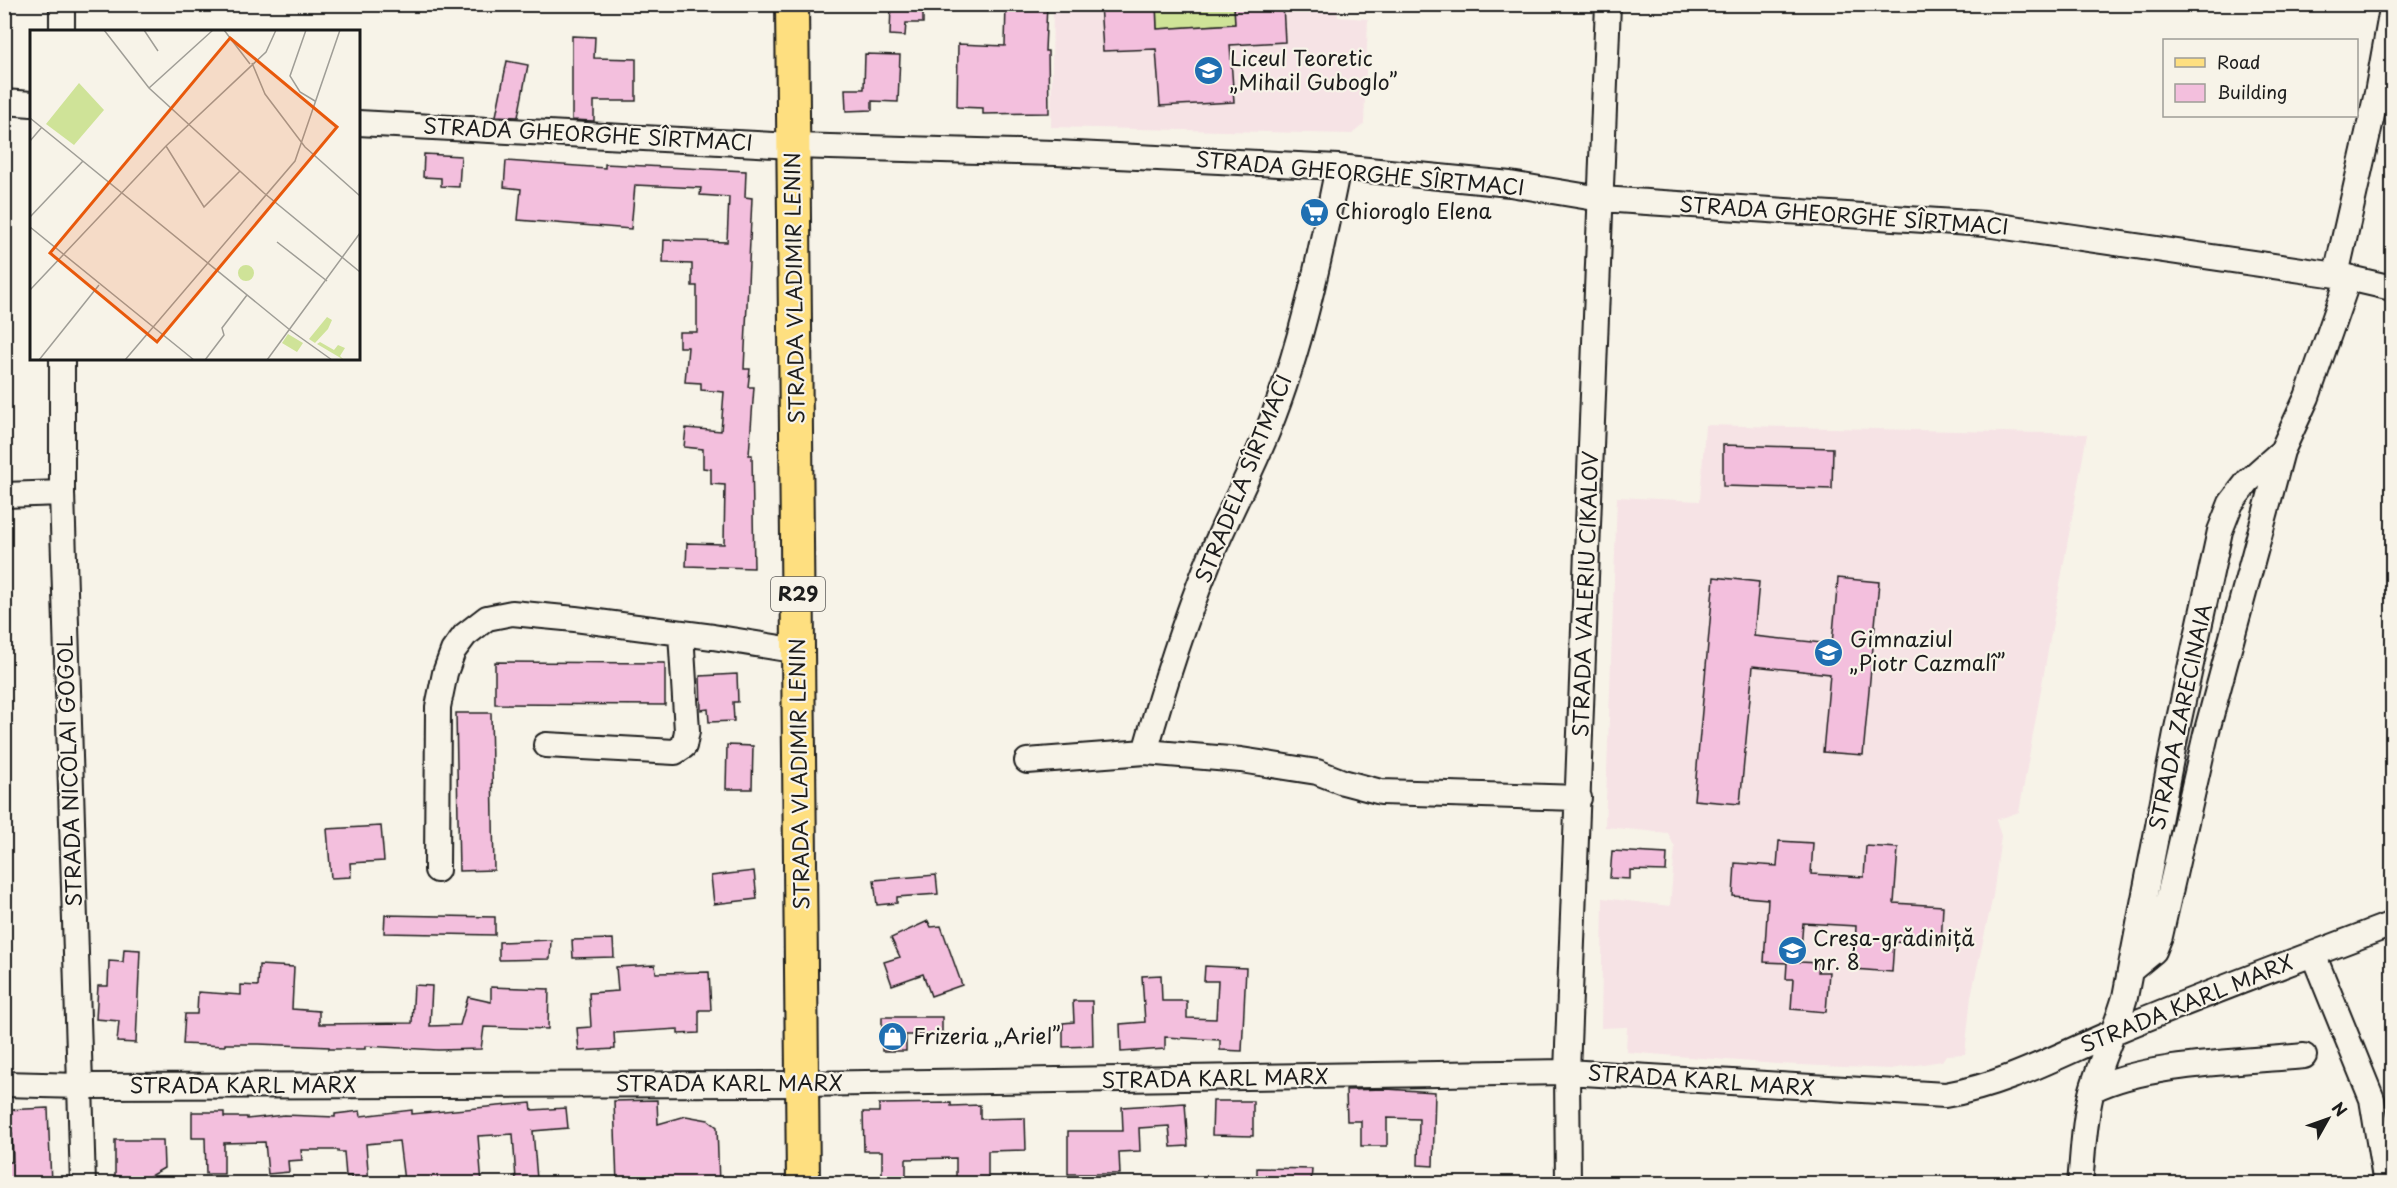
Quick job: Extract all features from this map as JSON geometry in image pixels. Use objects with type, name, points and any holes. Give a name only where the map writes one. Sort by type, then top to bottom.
[{"type":"main road","name":"STRADA VLADIMIR LENIN","points":[[792,4],[803,1184]]},
{"type":"street","points":[[62,4],[62,30]]},
{"type":"street","name":"STRADA VALERIU CIKALOV","points":[[1568,1184],[1567,1072],[1608,4]]},
{"type":"street","name":"STRADA ZARECINAIA","points":[[2080,1184],[2085,1126],[2092,1090],[2115,1031],[2131,969],[2176,733],[2220,531],[2231,503],[2248,481],[2282,451],[2307,397],[2342,276],[2392,9]]},
{"type":"street","points":[[4,102],[30,104]]},
{"type":"street","name":"STRADA GHEORGHE SÎRTMACI","points":[[360,123],[794,146],[1056,153],[1338,167],[1510,184],[1601,198],[1985,224],[2342,276],[2392,288]]},
{"type":"street","name":"STRADELA SÎRTMACI","points":[[1146,752],[1163,685],[1208,563],[1268,431],[1286,380],[1318,268],[1338,167]]},
{"type":"street","name":"STRADA NICOLAI GOGOL","points":[[62,360],[62,493],[83,1184]]},
{"type":"street","points":[[2131,969],[2154,951],[2160,936],[2206,734],[2282,451]]},
{"type":"street","points":[[4,495],[62,493]]},
{"type":"street","points":[[437,870],[438,707],[453,651],[465,635],[487,618],[512,613],[681,633],[799,651]]},
{"type":"street","points":[[546,745],[675,752],[684,746],[687,732],[681,633]]},
{"type":"street","points":[[1027,761],[1146,752],[1241,760],[1317,772],[1381,792],[1579,798]]},
{"type":"street","name":"STRADA KARL MARX","points":[[4,1084],[80,1086],[802,1084],[1567,1072],[1945,1095],[1972,1091],[2011,1078],[2115,1031],[2392,924]]},
{"type":"street","points":[[2313,954],[2372,1100],[2386,1184]]},
{"type":"street","points":[[2092,1090],[2113,1079],[2151,1072],[2304,1056]]},
{"type":"shaded area","name":"Liceul Teoretic „Mihail Guboglo”","points":[[1337,4],[1338,17],[1368,19],[1364,124],[1352,134],[1051,127],[1053,5]]},
{"type":"shaded area","name":"Gimnaziul „Piotr Cazmalî”","points":[[1705,425],[2087,434],[2019,812],[1996,820],[2001,836],[1993,896],[1971,996],[1965,1054],[1946,1055],[1942,1061],[1891,1069],[1777,1064],[1626,1052],[1627,1027],[1601,1028],[1603,898],[1670,906],[1675,848],[1668,833],[1605,827],[1617,497],[1700,501]]},
{"type":"green space","points":[[1156,5],[1234,5],[1235,24],[1157,29]]},
{"type":"building","points":[[891,4],[923,4],[923,23],[906,23],[905,36],[890,35]]},
{"type":"building","points":[[1006,4],[1047,4],[1045,51],[1048,51],[1049,113],[983,114],[983,108],[957,107],[958,44],[1005,46]]},
{"type":"building","points":[[1100,4],[1156,4],[1157,29],[1235,24],[1234,4],[1283,4],[1285,42],[1230,45],[1234,102],[1160,106],[1156,49],[1103,51]]},
{"type":"building","points":[[572,36],[595,37],[594,58],[636,59],[636,101],[594,101],[594,121],[572,120]]},
{"type":"building","points":[[865,54],[900,55],[898,102],[872,101],[872,110],[846,111],[845,89],[864,89]]},
{"type":"building","points":[[507,61],[528,65],[518,117],[496,116]]},
{"type":"building","points":[[424,154],[461,156],[459,187],[441,186],[441,178],[423,177]]},
{"type":"building","points":[[506,161],[605,168],[605,164],[746,171],[745,197],[752,198],[744,369],[750,369],[748,387],[754,387],[749,455],[752,455],[754,568],[686,566],[687,543],[724,544],[725,485],[711,484],[711,469],[703,468],[703,449],[684,447],[686,428],[721,431],[724,392],[701,390],[701,383],[685,382],[688,347],[679,347],[679,332],[697,332],[697,286],[692,286],[692,264],[663,263],[664,240],[727,242],[729,197],[700,195],[701,188],[635,185],[631,229],[518,220],[521,189],[504,187]]},
{"type":"building","points":[[1723,445],[1833,448],[1832,489],[1723,486]]},
{"type":"building","points":[[1714,577],[1759,582],[1754,636],[1832,644],[1838,578],[1879,582],[1863,755],[1823,752],[1830,674],[1753,666],[1740,804],[1694,800]]},
{"type":"building","points":[[495,662],[665,663],[665,705],[495,704]]},
{"type":"building","points":[[737,674],[738,702],[733,702],[734,721],[709,722],[708,709],[701,710],[700,676]]},
{"type":"building","points":[[456,713],[491,713],[494,870],[459,871]]},
{"type":"building","points":[[727,745],[753,746],[752,789],[726,789]]},
{"type":"building","points":[[381,826],[384,861],[350,863],[351,877],[331,878],[327,829]]},
{"type":"building","points":[[1779,841],[1813,843],[1811,874],[1864,877],[1866,846],[1898,848],[1894,903],[1943,906],[1941,945],[1894,942],[1892,972],[1854,969],[1856,926],[1803,923],[1800,962],[1819,963],[1818,972],[1829,972],[1826,1012],[1791,1009],[1793,979],[1786,979],[1787,963],[1764,962],[1768,899],[1733,896],[1735,863],[1777,866]]},
{"type":"building","points":[[1612,851],[1667,854],[1666,871],[1630,870],[1630,879],[1610,878]]},
{"type":"building","points":[[754,871],[757,899],[714,904],[711,876]]},
{"type":"building","points":[[936,875],[938,894],[897,897],[897,903],[877,905],[874,880]]},
{"type":"building","points":[[385,915],[495,917],[495,935],[384,933]]},
{"type":"building","points":[[928,921],[931,927],[941,926],[962,985],[931,996],[923,974],[892,985],[884,962],[900,957],[891,938]]},
{"type":"building","points":[[613,939],[614,957],[573,958],[572,940]]},
{"type":"building","points":[[551,940],[550,959],[499,960],[499,942]]},
{"type":"building","points":[[124,949],[140,950],[136,1043],[117,1042],[119,1021],[96,1019],[98,986],[108,986],[109,961],[123,962]]},
{"type":"building","points":[[259,965],[294,967],[292,1009],[319,1011],[319,1024],[412,1023],[414,985],[432,986],[430,1026],[460,1025],[468,997],[491,1002],[491,987],[549,989],[548,1029],[484,1027],[481,1049],[438,1050],[365,1046],[365,1049],[329,1049],[329,1047],[259,1044],[225,1044],[225,1046],[183,1044],[185,1014],[197,1014],[198,992],[241,995],[241,985],[258,986]]},
{"type":"building","points":[[655,965],[656,973],[709,972],[711,1010],[699,1010],[699,1033],[678,1034],[678,1029],[614,1033],[615,1049],[579,1051],[577,1028],[591,1027],[589,993],[618,991],[616,967]]},
{"type":"building","points":[[1205,966],[1246,968],[1242,1051],[1220,1050],[1220,1040],[1165,1037],[1165,1049],[1121,1052],[1120,1024],[1145,1022],[1142,976],[1161,975],[1162,1001],[1187,1001],[1187,1018],[1216,1019],[1218,981],[1204,981]]},
{"type":"building","points":[[1073,1001],[1092,1001],[1093,1046],[1063,1047],[1063,1023],[1074,1022]]},
{"type":"building","points":[[882,1017],[942,1017],[942,1035],[906,1035],[906,1051],[882,1051]]},
{"type":"building","points":[[1386,1089],[1435,1092],[1433,1166],[1418,1165],[1419,1119],[1387,1118],[1387,1146],[1361,1146],[1361,1121],[1347,1121],[1346,1090]]},
{"type":"building","points":[[657,1100],[658,1124],[686,1116],[708,1120],[717,1127],[719,1184],[617,1184],[614,1101]]},
{"type":"building","points":[[1213,1101],[1253,1101],[1253,1136],[1212,1135]]},
{"type":"building","points":[[531,1103],[532,1110],[566,1108],[568,1128],[533,1131],[537,1179],[516,1180],[513,1134],[478,1136],[482,1184],[424,1184],[423,1179],[404,1181],[399,1141],[366,1144],[369,1184],[352,1184],[351,1176],[346,1176],[344,1152],[338,1152],[338,1150],[301,1150],[302,1160],[288,1161],[289,1172],[268,1174],[265,1142],[224,1143],[224,1174],[206,1174],[205,1138],[192,1138],[192,1112],[224,1112],[224,1117],[247,1117],[247,1119],[284,1115],[335,1117],[335,1114],[360,1111],[361,1116],[412,1110],[412,1114]]},
{"type":"building","points":[[951,1103],[951,1106],[980,1105],[980,1119],[1025,1118],[1026,1150],[988,1151],[988,1184],[956,1184],[956,1158],[906,1159],[906,1182],[882,1182],[882,1151],[864,1151],[863,1112],[879,1112],[879,1104]]},
{"type":"building","points":[[1185,1103],[1188,1146],[1171,1147],[1169,1126],[1139,1128],[1140,1151],[1119,1152],[1120,1174],[1068,1174],[1068,1131],[1123,1131],[1122,1107]]},
{"type":"building","points":[[48,1108],[51,1184],[4,1184],[4,1162],[13,1162],[12,1133],[4,1133],[4,1110]]},
{"type":"building","points":[[115,1140],[163,1140],[164,1168],[145,1179],[115,1176]]},
{"type":"building","points":[[1257,1168],[1312,1169],[1311,1184],[1257,1184]]},
{"type":"place","name":"Liceul Teoretic „Mihail Guboglo”","points":[[1209,71]]},
{"type":"place","name":"Chioroglo Elena","points":[[1314,212]]},
{"type":"place","name":"Gimnaziul „Piotr Cazmalî”","points":[[1829,652]]},
{"type":"place","name":"Creșa-grădiniță nr. 8","points":[[1792,951]]},
{"type":"place","name":"Frizeria „Ariel”","points":[[892,1037]]}]
